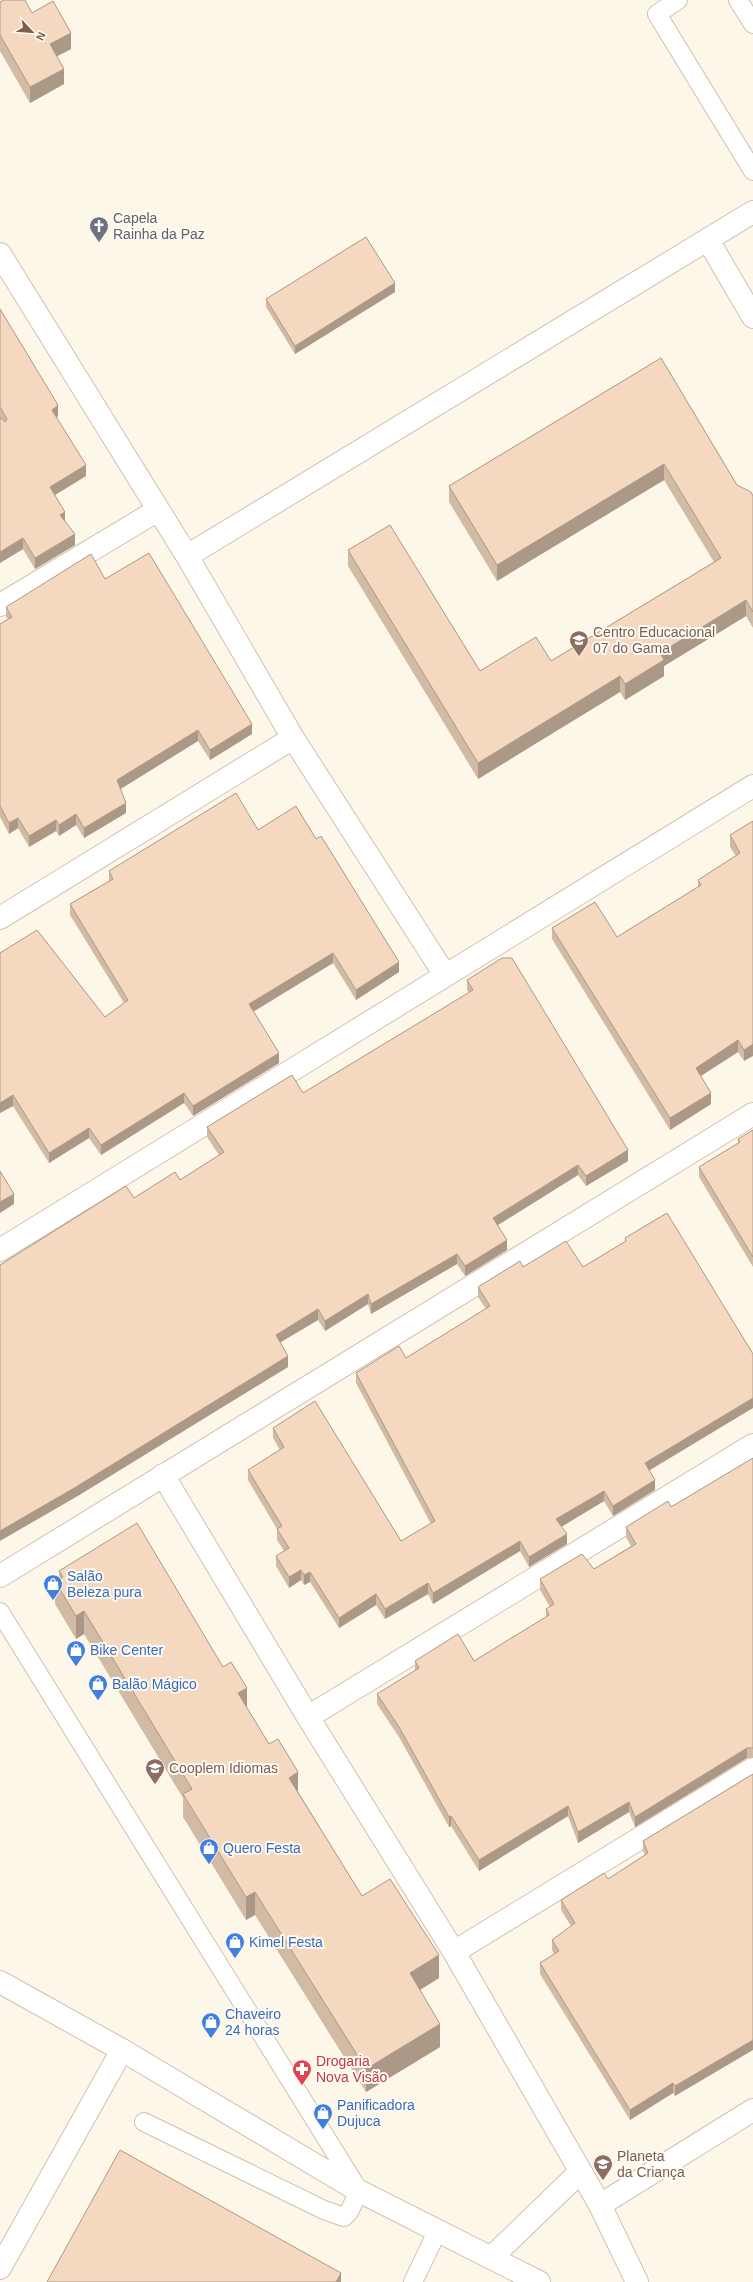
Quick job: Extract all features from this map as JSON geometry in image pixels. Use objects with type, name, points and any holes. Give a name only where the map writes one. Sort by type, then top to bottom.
[{"type":"street","points":[[187,556],[753,212]]},
{"type":"street","points":[[708,240],[753,317]]},
{"type":"street","points":[[2,260],[187,556],[293,738],[445,976]]},
{"type":"street","points":[[0,604],[158,510]]},
{"type":"street","points":[[0,918],[293,738]]},
{"type":"street","points":[[0,1250],[753,786]]},
{"type":"street","points":[[0,1576],[753,1114]]},
{"type":"street","points":[[308,1718],[753,1445]]},
{"type":"street","points":[[163,1475],[308,1718],[454,1952],[600,2205],[637,2282]]},
{"type":"street","points":[[454,1952],[753,1769]]},
{"type":"street","points":[[0,1982],[122,2050],[359,2191],[437,2232],[539,2282]]},
{"type":"street","points":[[0,2268],[122,2050]]},
{"type":"street","points":[[600,2205],[753,2110]]},
{"type":"street","points":[[491,2258],[580,2172]]},
{"type":"lane","points":[[678,0],[657,14],[753,171]]},
{"type":"lane","points":[[738,0],[753,24]]},
{"type":"lane","points":[[0,1612],[359,2191],[350,2212],[344,2217],[324,2210],[144,2122]]},
{"type":"lane","points":[[413,2282],[437,2232]]},
{"type":"building","points":[[4,0],[25,0],[32,13],[53,1],[71,33],[50,44],[64,69],[30,87],[0,35],[0,2]]},
{"type":"building","points":[[366,237],[395,283],[295,346],[266,299]]},
{"type":"building","points":[[0,309],[58,405],[52,410],[86,465],[50,487],[65,512],[60,515],[75,534],[35,558],[23,538],[0,552],[0,417],[5,422],[7,419],[0,407]]},
{"type":"building","points":[[661,358],[737,485],[751,492],[753,496],[753,612],[746,600],[660,653],[664,660],[625,684],[620,676],[478,763],[348,550],[390,525],[480,671],[536,637],[551,661],[721,558],[664,464],[497,565],[449,486]]},
{"type":"building","points":[[149,553],[252,724],[210,750],[198,730],[117,780],[126,803],[84,828],[76,814],[59,825],[56,820],[29,836],[18,818],[9,823],[0,806],[0,624],[12,617],[6,607],[91,554],[105,579]]},
{"type":"building","points":[[236,793],[258,830],[296,806],[316,839],[321,836],[399,962],[356,990],[333,953],[249,1004],[279,1053],[193,1106],[184,1093],[101,1145],[89,1128],[49,1153],[13,1095],[0,1103],[0,953],[37,930],[105,1017],[128,1000],[70,904],[113,879],[109,871]]},
{"type":"building","points":[[753,821],[753,1044],[744,1050],[738,1040],[696,1068],[711,1093],[670,1118],[552,928],[595,902],[617,937],[701,885],[698,880],[740,853],[730,835]]},
{"type":"building","points":[[502,958],[512,958],[628,1150],[586,1176],[578,1165],[493,1218],[507,1240],[465,1266],[457,1254],[371,1304],[368,1294],[325,1321],[318,1309],[276,1335],[288,1356],[76,1487],[0,1531],[0,1265],[126,1186],[134,1198],[175,1172],[180,1180],[224,1152],[207,1127],[292,1075],[303,1093],[473,990],[467,980]]},
{"type":"building","points":[[753,1130],[753,1257],[699,1167],[740,1142],[738,1139]]},
{"type":"building","points":[[0,1171],[14,1194],[0,1202]]},
{"type":"building","points":[[667,1213],[753,1354],[753,1398],[645,1463],[655,1480],[613,1506],[604,1491],[556,1519],[567,1534],[529,1557],[520,1541],[433,1593],[428,1583],[385,1609],[376,1594],[339,1618],[310,1572],[304,1575],[301,1570],[289,1577],[276,1556],[289,1548],[277,1529],[282,1526],[248,1470],[284,1447],[273,1428],[315,1401],[401,1541],[435,1521],[356,1373],[399,1346],[406,1358],[490,1306],[478,1287],[520,1261],[523,1267],[566,1241],[583,1267],[626,1241],[625,1238]]},
{"type":"building","points":[[753,1458],[753,1748],[747,1748],[635,1817],[629,1802],[578,1832],[568,1806],[479,1860],[451,1816],[449,1817],[399,1727],[377,1694],[419,1668],[415,1661],[458,1634],[474,1661],[549,1615],[546,1609],[554,1604],[540,1579],[582,1554],[594,1569],[636,1544],[626,1527],[668,1501],[671,1507]]},
{"type":"building","points":[[137,1523],[223,1667],[231,1662],[247,1688],[238,1693],[269,1744],[278,1739],[298,1772],[289,1778],[362,1896],[390,1879],[439,1955],[410,1973],[440,2024],[366,2069],[255,1892],[246,1897],[183,1794],[192,1789],[84,1611],[76,1616],[55,1581],[63,1577],[59,1571]]},
{"type":"building","points":[[753,1774],[753,2040],[675,2086],[673,2083],[630,2110],[540,1963],[559,1951],[552,1940],[575,1923],[561,1900],[604,1873],[608,1879],[648,1853],[643,1841]]},
{"type":"building","points":[[120,2150],[341,2273],[336,2282],[47,2282]]},
{"type":"place","name":"Capela Rainha da Paz","points":[[99,243]]},
{"type":"place","name":"Centro Educacional 07 do Gama","points":[[579,657]]},
{"type":"place","name":"Salão Beleza pura","points":[[53,1601]]},
{"type":"place","name":"Bike Center","points":[[76,1667]]},
{"type":"place","name":"Balão Mágico","points":[[98,1701]]},
{"type":"place","name":"Cooplem Idiomas","points":[[155,1785]]},
{"type":"place","name":"Quero Festa","points":[[209,1865]]},
{"type":"place","name":"Kimel Festa","points":[[235,1959]]},
{"type":"place","name":"Chaveiro 24 horas","points":[[211,2039]]},
{"type":"place","name":"Drogaria Nova Visão","points":[[302,2086]]},
{"type":"place","name":"Panificadora Dujuca","points":[[323,2130]]},
{"type":"place","name":"Planeta da Criança","points":[[603,2181]]}]
